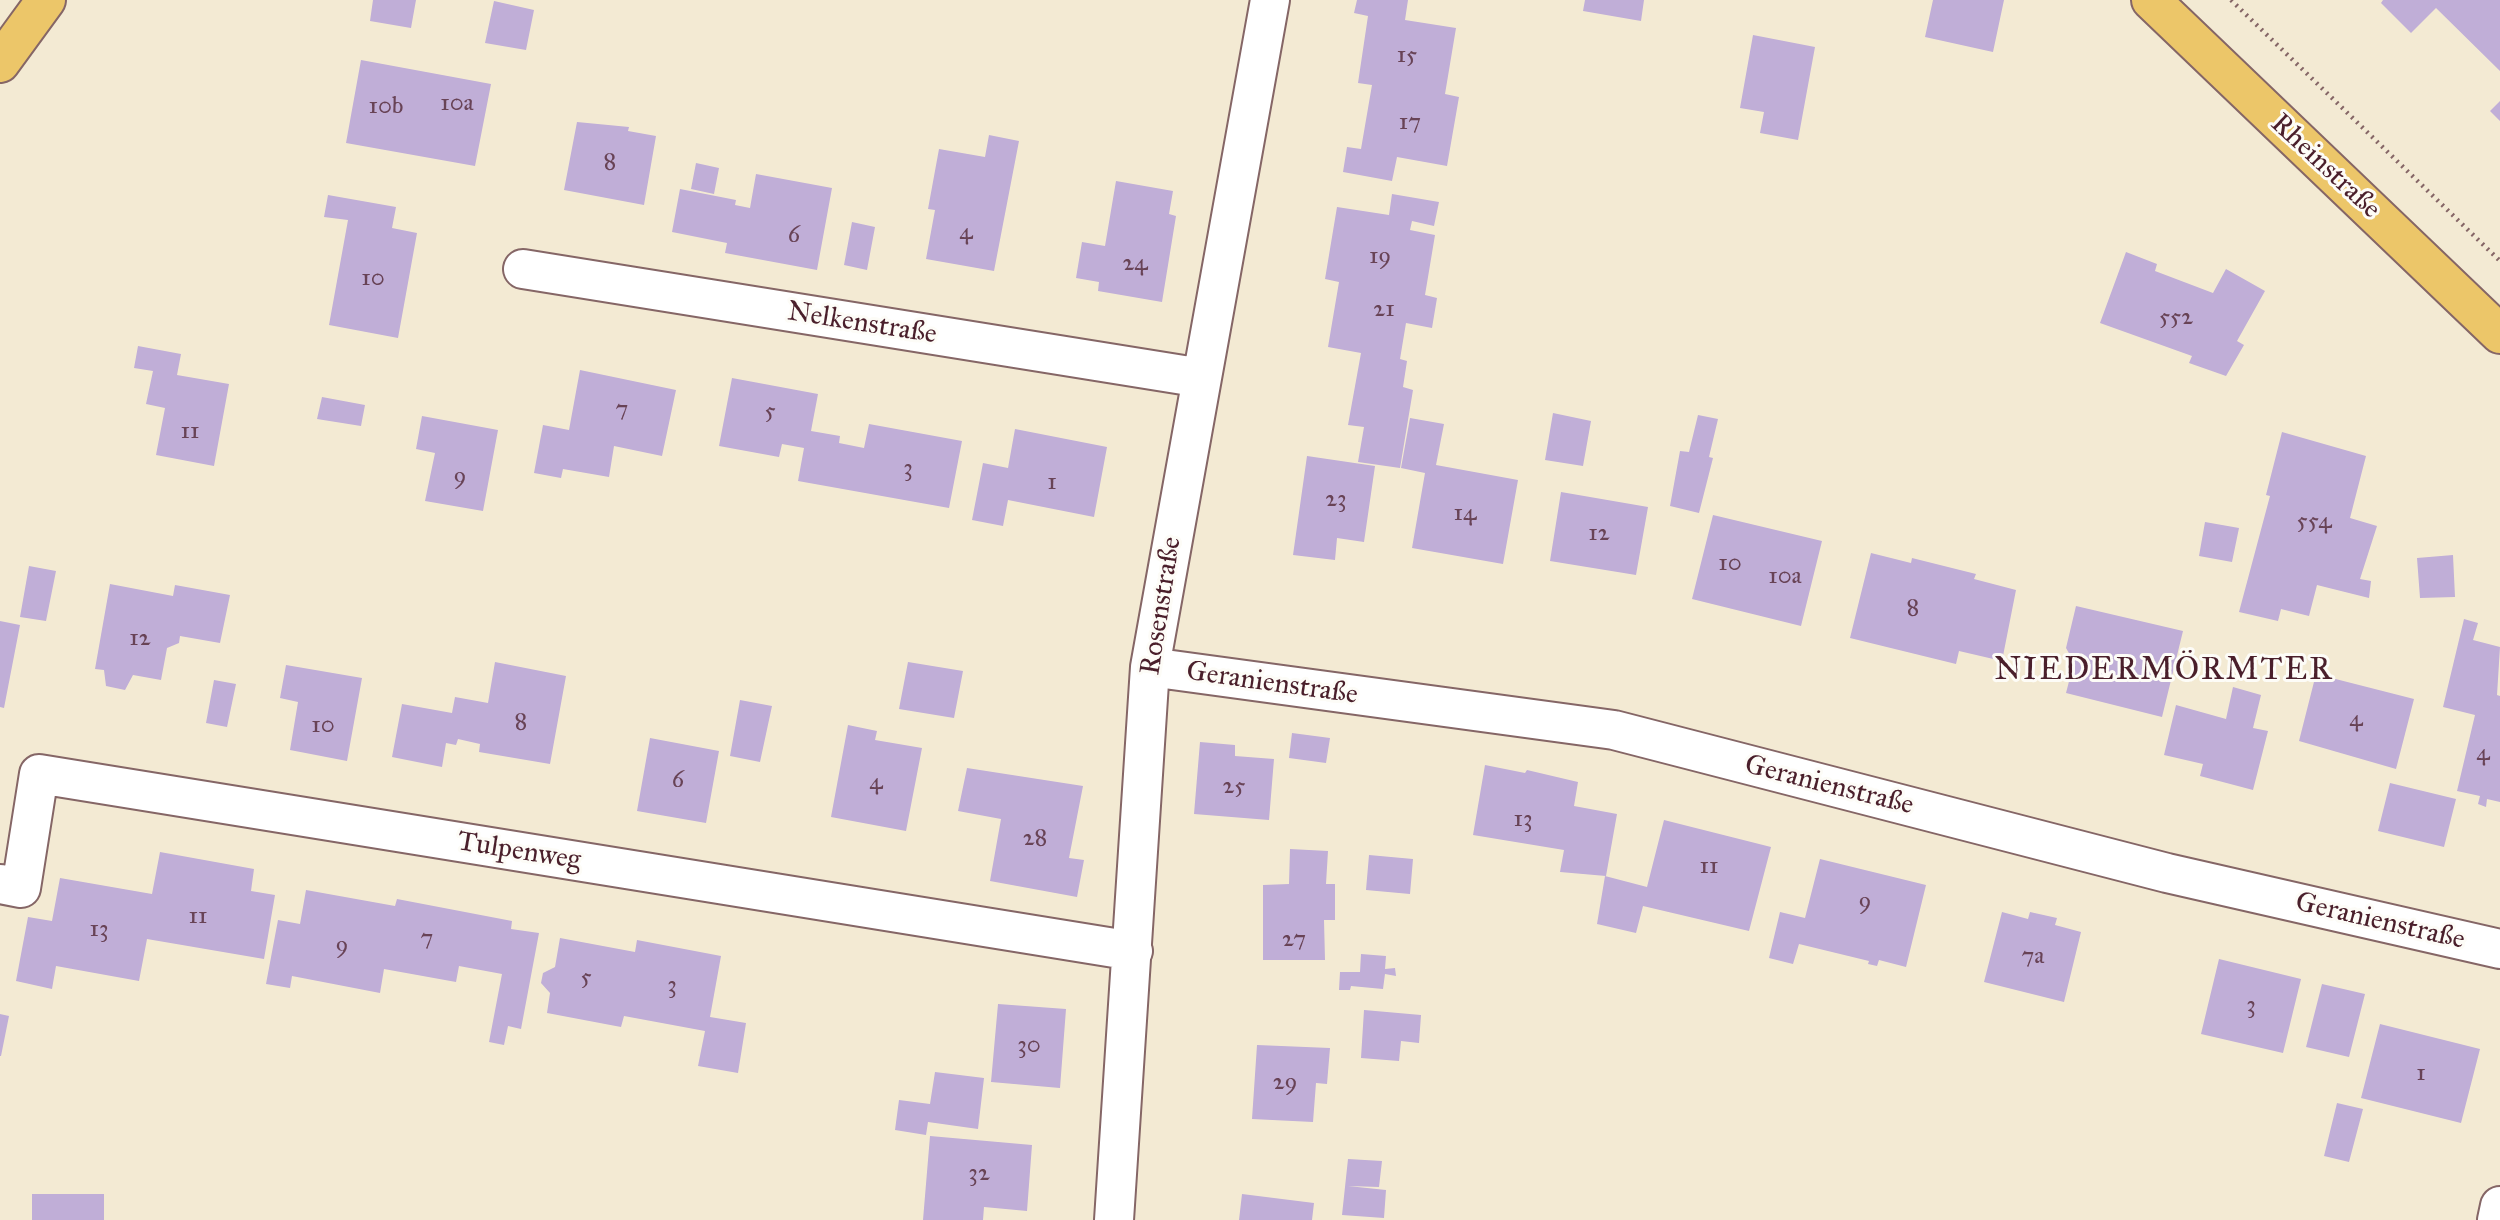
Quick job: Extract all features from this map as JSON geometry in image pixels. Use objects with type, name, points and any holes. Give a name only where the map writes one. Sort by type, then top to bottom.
[{"type":"main road","points":[[0,63],[46,0]]},
{"type":"main road","name":"Rheinstraße","points":[[2151,0],[2500,334]]},
{"type":"street","name":"Rosenstraße","points":[[1114,1220],[1150,667],[1270,0]]},
{"type":"street","name":"Nelkenstraße","points":[[523,269],[1202,378]]},
{"type":"street","name":"Geranienstraße","points":[[1150,667],[1614,730],[2167,873],[2500,949]]},
{"type":"street","name":"Tulpenweg","points":[[0,884],[21,888],[38,774],[1133,951]]},
{"type":"street","points":[[2497,1220],[2500,1206]]},
{"type":"path","points":[[2231,0],[2500,261]]},
{"type":"building","points":[[373,0],[416,0],[411,28],[370,21]]},
{"type":"building","points":[[1357,0],[1408,0],[1405,20],[1456,28],[1445,94],[1459,97],[1447,166],[1397,157],[1392,181],[1343,172],[1347,147],[1361,149],[1372,85],[1358,83],[1368,16],[1354,13]]},
{"type":"building","points":[[1585,0],[1644,0],[1641,21],[1583,11]]},
{"type":"building","points":[[1933,0],[2004,0],[1993,52],[1925,37]]},
{"type":"building","points":[[2383,0],[2500,0],[2500,71],[2436,8],[2411,33],[2381,3]]},
{"type":"building","points":[[494,1],[534,10],[526,50],[485,43]]},
{"type":"building","points":[[1753,35],[1815,47],[1798,140],[1760,133],[1764,112],[1740,108]]},
{"type":"building","points":[[361,60],[491,84],[475,166],[346,143]]},
{"type":"building","points":[[2500,101],[2500,121],[2490,111]]},
{"type":"building","points":[[577,122],[629,127],[628,131],[656,136],[644,205],[564,190]]},
{"type":"building","points":[[989,135],[1019,141],[994,271],[926,259],[935,210],[928,209],[939,149],[985,157]]},
{"type":"building","points":[[696,163],[719,168],[714,194],[691,189]]},
{"type":"building","points":[[756,174],[832,188],[817,270],[725,253],[727,243],[672,232],[680,189],[736,200],[735,205],[750,208]]},
{"type":"building","points":[[1116,181],[1173,191],[1169,214],[1176,216],[1162,302],[1098,291],[1099,282],[1076,278],[1082,242],[1105,246]]},
{"type":"building","points":[[1392,194],[1439,202],[1434,226],[1412,221],[1410,230],[1435,235],[1425,295],[1437,298],[1432,328],[1406,323],[1400,359],[1407,361],[1403,387],[1413,390],[1400,468],[1358,462],[1364,427],[1348,425],[1361,353],[1328,347],[1339,282],[1325,279],[1337,207],[1389,215]]},
{"type":"building","points":[[328,195],[396,207],[392,228],[417,233],[398,338],[329,325],[348,220],[324,217]]},
{"type":"building","points":[[852,222],[875,227],[867,270],[844,265]]},
{"type":"building","points":[[2126,252],[2157,264],[2155,271],[2213,293],[2226,269],[2265,291],[2237,341],[2244,345],[2226,376],[2189,363],[2192,356],[2100,323]]},
{"type":"building","points":[[138,346],[181,354],[177,375],[229,384],[214,466],[156,455],[165,408],[146,404],[153,371],[134,368]]},
{"type":"building","points":[[580,370],[676,390],[662,456],[614,446],[609,477],[563,469],[561,478],[534,473],[543,425],[569,430]]},
{"type":"building","points":[[732,378],[818,394],[811,431],[840,436],[839,443],[864,448],[869,424],[962,441],[949,508],[798,481],[804,448],[782,444],[779,457],[719,446]]},
{"type":"building","points":[[322,397],[365,405],[361,426],[317,419]]},
{"type":"building","points":[[1553,413],[1591,421],[1583,466],[1545,460]]},
{"type":"building","points":[[1698,415],[1718,419],[1709,457],[1713,458],[1699,513],[1670,506],[1680,451],[1689,452]]},
{"type":"building","points":[[422,416],[498,430],[483,511],[425,501],[435,453],[416,449]]},
{"type":"building","points":[[1410,418],[1444,424],[1436,465],[1518,480],[1503,564],[1412,548],[1425,473],[1401,468]]},
{"type":"building","points":[[1015,429],[1107,447],[1094,517],[1008,500],[1003,526],[972,520],[983,463],[1008,468]]},
{"type":"building","points":[[2282,432],[2366,456],[2350,518],[2377,526],[2360,579],[2371,581],[2369,598],[2317,585],[2309,616],[2281,609],[2278,621],[2239,612],[2270,496],[2266,495]]},
{"type":"building","points":[[1307,456],[1375,466],[1364,542],[1337,538],[1335,560],[1293,555]]},
{"type":"building","points":[[1561,492],[1648,507],[1636,575],[1550,561]]},
{"type":"building","points":[[1713,515],[1822,541],[1801,626],[1692,599]]},
{"type":"building","points":[[2205,522],[2239,528],[2232,562],[2199,556]]},
{"type":"building","points":[[1871,553],[1911,563],[1912,558],[1976,574],[1974,579],[2016,590],[2002,661],[1959,651],[1956,664],[1850,638]]},
{"type":"building","points":[[2453,555],[2455,597],[2420,598],[2417,558]]},
{"type":"building","points":[[29,566],[56,571],[46,621],[20,617]]},
{"type":"building","points":[[110,584],[173,596],[175,585],[230,595],[220,643],[180,636],[179,643],[167,648],[161,680],[133,675],[125,690],[106,686],[104,670],[95,669]]},
{"type":"building","points":[[2076,606],[2183,631],[2162,717],[2066,693],[2074,662],[2066,648]]},
{"type":"building","points":[[2464,619],[2478,623],[2473,640],[2500,647],[2497,695],[2500,696],[2500,802],[2487,799],[2486,807],[2478,804],[2480,796],[2457,791],[2475,715],[2443,707]]},
{"type":"building","points":[[0,621],[20,625],[4,708],[0,707]]},
{"type":"building","points":[[495,662],[566,676],[550,764],[479,752],[480,744],[458,739],[456,745],[446,743],[442,767],[392,757],[402,704],[452,713],[455,697],[488,703]]},
{"type":"building","points":[[908,662],[963,671],[954,718],[899,709]]},
{"type":"building","points":[[286,665],[362,678],[347,761],[290,750],[298,702],[280,698]]},
{"type":"building","points":[[2316,674],[2414,699],[2396,769],[2299,741]]},
{"type":"building","points":[[214,680],[236,684],[227,727],[206,723]]},
{"type":"building","points":[[2233,687],[2261,695],[2253,728],[2268,731],[2253,790],[2200,776],[2203,764],[2164,755],[2176,705],[2226,719]]},
{"type":"building","points":[[740,700],[772,706],[760,762],[730,756]]},
{"type":"building","points":[[848,725],[877,731],[875,740],[922,748],[906,831],[831,817]]},
{"type":"building","points":[[1292,733],[1330,738],[1326,763],[1289,758]]},
{"type":"building","points":[[650,738],[719,751],[706,823],[637,811]]},
{"type":"building","points":[[1200,742],[1235,745],[1235,756],[1274,759],[1269,820],[1194,814]]},
{"type":"building","points":[[1485,765],[1525,773],[1527,770],[1578,782],[1574,806],[1617,814],[1606,876],[1560,872],[1564,850],[1473,835]]},
{"type":"building","points":[[967,768],[1083,786],[1069,858],[1084,860],[1077,897],[990,881],[1001,819],[958,811]]},
{"type":"building","points":[[2390,783],[2456,799],[2444,847],[2378,831]]},
{"type":"building","points":[[1664,820],[1771,847],[1749,931],[1643,906],[1636,933],[1597,924],[1605,876],[1647,887]]},
{"type":"building","points":[[1290,849],[1328,851],[1326,884],[1335,884],[1335,920],[1324,920],[1325,960],[1263,960],[1263,885],[1289,884]]},
{"type":"building","points":[[160,852],[254,869],[251,891],[275,895],[264,959],[147,939],[139,981],[56,966],[52,989],[16,981],[28,917],[52,921],[60,878],[152,894]]},
{"type":"building","points":[[1369,855],[1413,859],[1410,894],[1366,890]]},
{"type":"building","points":[[1820,859],[1926,885],[1906,967],[1879,960],[1877,966],[1868,964],[1869,961],[1799,944],[1793,964],[1769,958],[1780,912],[1805,918]]},
{"type":"building","points":[[306,890],[395,906],[397,899],[512,921],[511,929],[539,933],[521,1029],[508,1026],[504,1045],[489,1042],[502,974],[459,966],[456,982],[384,969],[380,993],[292,976],[290,988],[266,984],[278,920],[300,924]]},
{"type":"building","points":[[2002,912],[2028,919],[2030,912],[2057,918],[2055,925],[2081,932],[2064,1002],[1984,982]]},
{"type":"building","points":[[560,938],[635,952],[637,940],[721,956],[710,1017],[746,1023],[738,1073],[698,1066],[705,1031],[624,1016],[621,1027],[547,1013],[550,993],[541,983],[543,973],[555,967]]},
{"type":"building","points":[[1361,954],[1386,956],[1385,969],[1395,968],[1396,976],[1385,974],[1383,989],[1351,986],[1350,990],[1339,990],[1340,972],[1360,972]]},
{"type":"building","points":[[2219,959],[2301,979],[2283,1053],[2201,1034]]},
{"type":"building","points":[[2322,984],[2365,994],[2349,1057],[2306,1047]]},
{"type":"building","points":[[998,1004],[1066,1009],[1060,1088],[991,1082]]},
{"type":"building","points":[[1364,1010],[1421,1015],[1419,1043],[1401,1041],[1399,1061],[1361,1058]]},
{"type":"building","points":[[0,1014],[9,1016],[1,1056],[0,1056]]},
{"type":"building","points":[[2380,1024],[2480,1049],[2461,1123],[2361,1098]]},
{"type":"building","points":[[1257,1045],[1330,1048],[1327,1084],[1316,1083],[1313,1122],[1252,1119]]},
{"type":"building","points":[[935,1072],[984,1078],[978,1129],[928,1122],[926,1135],[895,1130],[899,1100],[930,1104]]},
{"type":"building","points":[[2337,1103],[2363,1109],[2349,1162],[2324,1156]]},
{"type":"building","points":[[930,1136],[1032,1145],[1027,1211],[984,1207],[983,1220],[923,1220]]},
{"type":"building","points":[[1348,1159],[1382,1161],[1379,1187],[1348,1186],[1386,1190],[1384,1218],[1342,1215]]},
{"type":"building","points":[[32,1194],[104,1194],[104,1220],[32,1220]]},
{"type":"building","points":[[1242,1194],[1314,1203],[1312,1220],[1239,1220]]},
{"type":"district","name":"NIEDERMÖRMTER","points":[[2164,671]]}]
